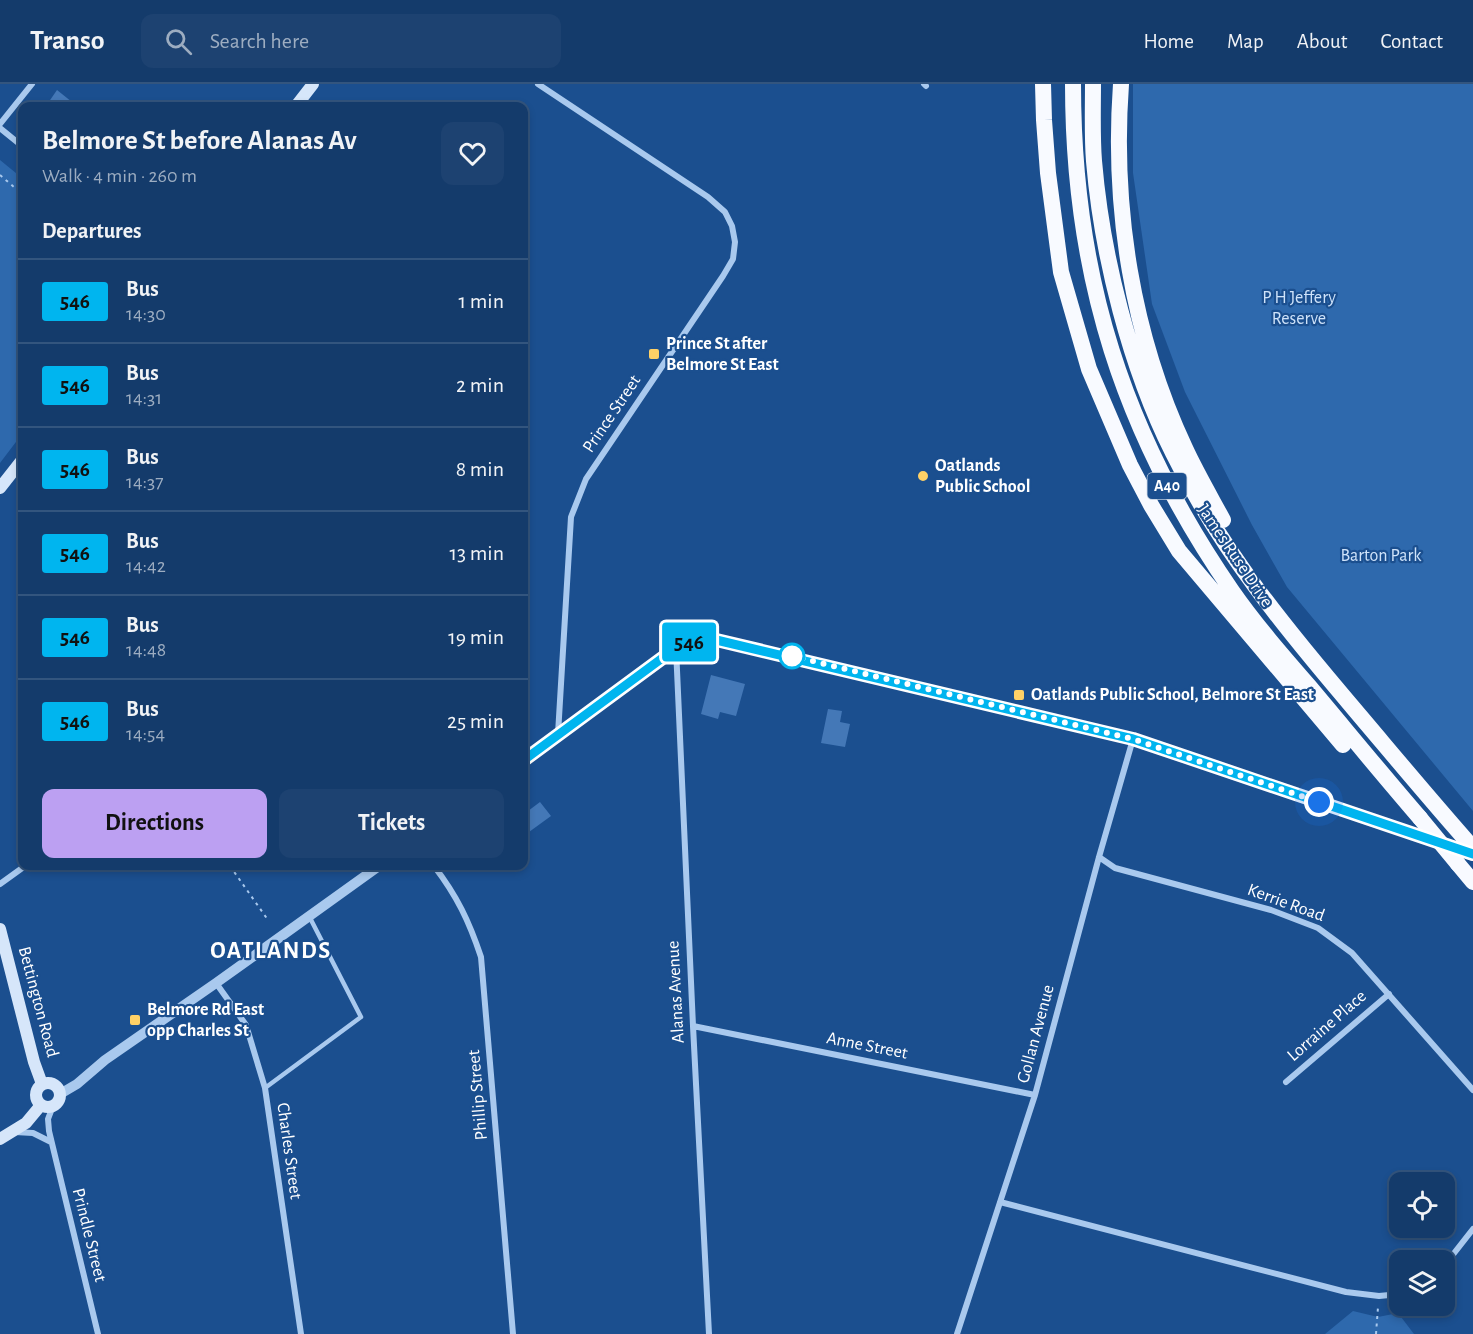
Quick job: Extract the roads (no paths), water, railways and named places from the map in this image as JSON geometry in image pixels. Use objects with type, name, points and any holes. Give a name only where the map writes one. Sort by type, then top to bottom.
[{"type":"highway","points":[[1043,84],[1048,172],[1061,272],[1089,369],[1130,465],[1179,551],[1208,587],[1352,756],[1386,779]]},
{"type":"highway","name":"James Ruse Drive","points":[[1073,84],[1076,178],[1090,273],[1101,320],[1133,414],[1178,507],[1233,592],[1265,635],[1473,882]]},
{"type":"highway","name":"James Ruse Drive","points":[[1093,84],[1094,161],[1110,267],[1134,354],[1172,451],[1221,539],[1259,594],[1473,848]]},
{"type":"highway","points":[[1121,84],[1119,117],[1122,210],[1127,262],[1146,342],[1184,447],[1231,535],[1259,594]]},
{"type":"main road","points":[[299,102],[313,84]]},
{"type":"main road","points":[[0,488],[18,465]]},
{"type":"main road","name":"Bettington Road","points":[[0,929],[34,1062],[42,1084]]},
{"type":"main road","points":[[0,1139],[47,1106],[59,1101],[60,1094],[54,1084],[42,1084],[36,1094],[47,1106]]},
{"type":"street","points":[[18,102],[32,84]]},
{"type":"street","name":"Prince Street","points":[[538,84],[708,197],[725,212],[732,226],[735,242],[733,260],[586,479],[571,517],[558,734]]},
{"type":"street","points":[[18,102],[0,126],[18,142]]},
{"type":"street","points":[[528,757],[676,648],[694,640],[708,638],[1133,739],[1408,832]]},
{"type":"street","name":"Alanas Avenue","points":[[676,648],[709,1334]]},
{"type":"street","name":"Gollan Avenue","points":[[957,1334],[1035,1095],[1133,739]]},
{"type":"street","name":"Kerrie Road","points":[[1099,857],[1115,868],[1271,910],[1318,928],[1353,953],[1473,1090]]},
{"type":"street","points":[[0,884],[19,870]]},
{"type":"street","points":[[60,1094],[373,870]]},
{"type":"street","name":"Phillip Street","points":[[437,870],[454,893],[470,924],[481,957],[513,1334]]},
{"type":"street","name":"Charles Street","points":[[216,983],[246,1025],[265,1088],[301,1334]]},
{"type":"street","name":"Lorraine Place","points":[[1286,1082],[1389,994]]},
{"type":"street","name":"Anne Street","points":[[693,1026],[1035,1095]]},
{"type":"street","name":"Prindle Street","points":[[47,1106],[51,1142],[98,1334]]},
{"type":"street","points":[[11,1132],[33,1133],[51,1142]]},
{"type":"street","points":[[1000,1202],[1346,1292],[1389,1295]]},
{"type":"street","points":[[1455,1252],[1473,1229]]},
{"type":"lane","points":[[265,1088],[361,1017],[309,916]]},
{"type":"tunnel","points":[[1408,832],[1473,854]]},
{"type":"place","name":"Prince St after Belmore St East","points":[[654,354]]},
{"type":"place","name":"Oatlands Public School","points":[[923,476]]},
{"type":"place","name":"Oatlands Public School, Belmore St East","points":[[1019,695]]},
{"type":"place","name":"Belmore Rd East opp Charles St","points":[[135,1020]]},
{"type":"district","name":"OATLANDS","points":[[271,951]]},
{"type":"park label","name":"P H Jeffery Reserve","points":[[1299,308]]},
{"type":"park label","name":"Barton Park","points":[[1381,556]]}]
